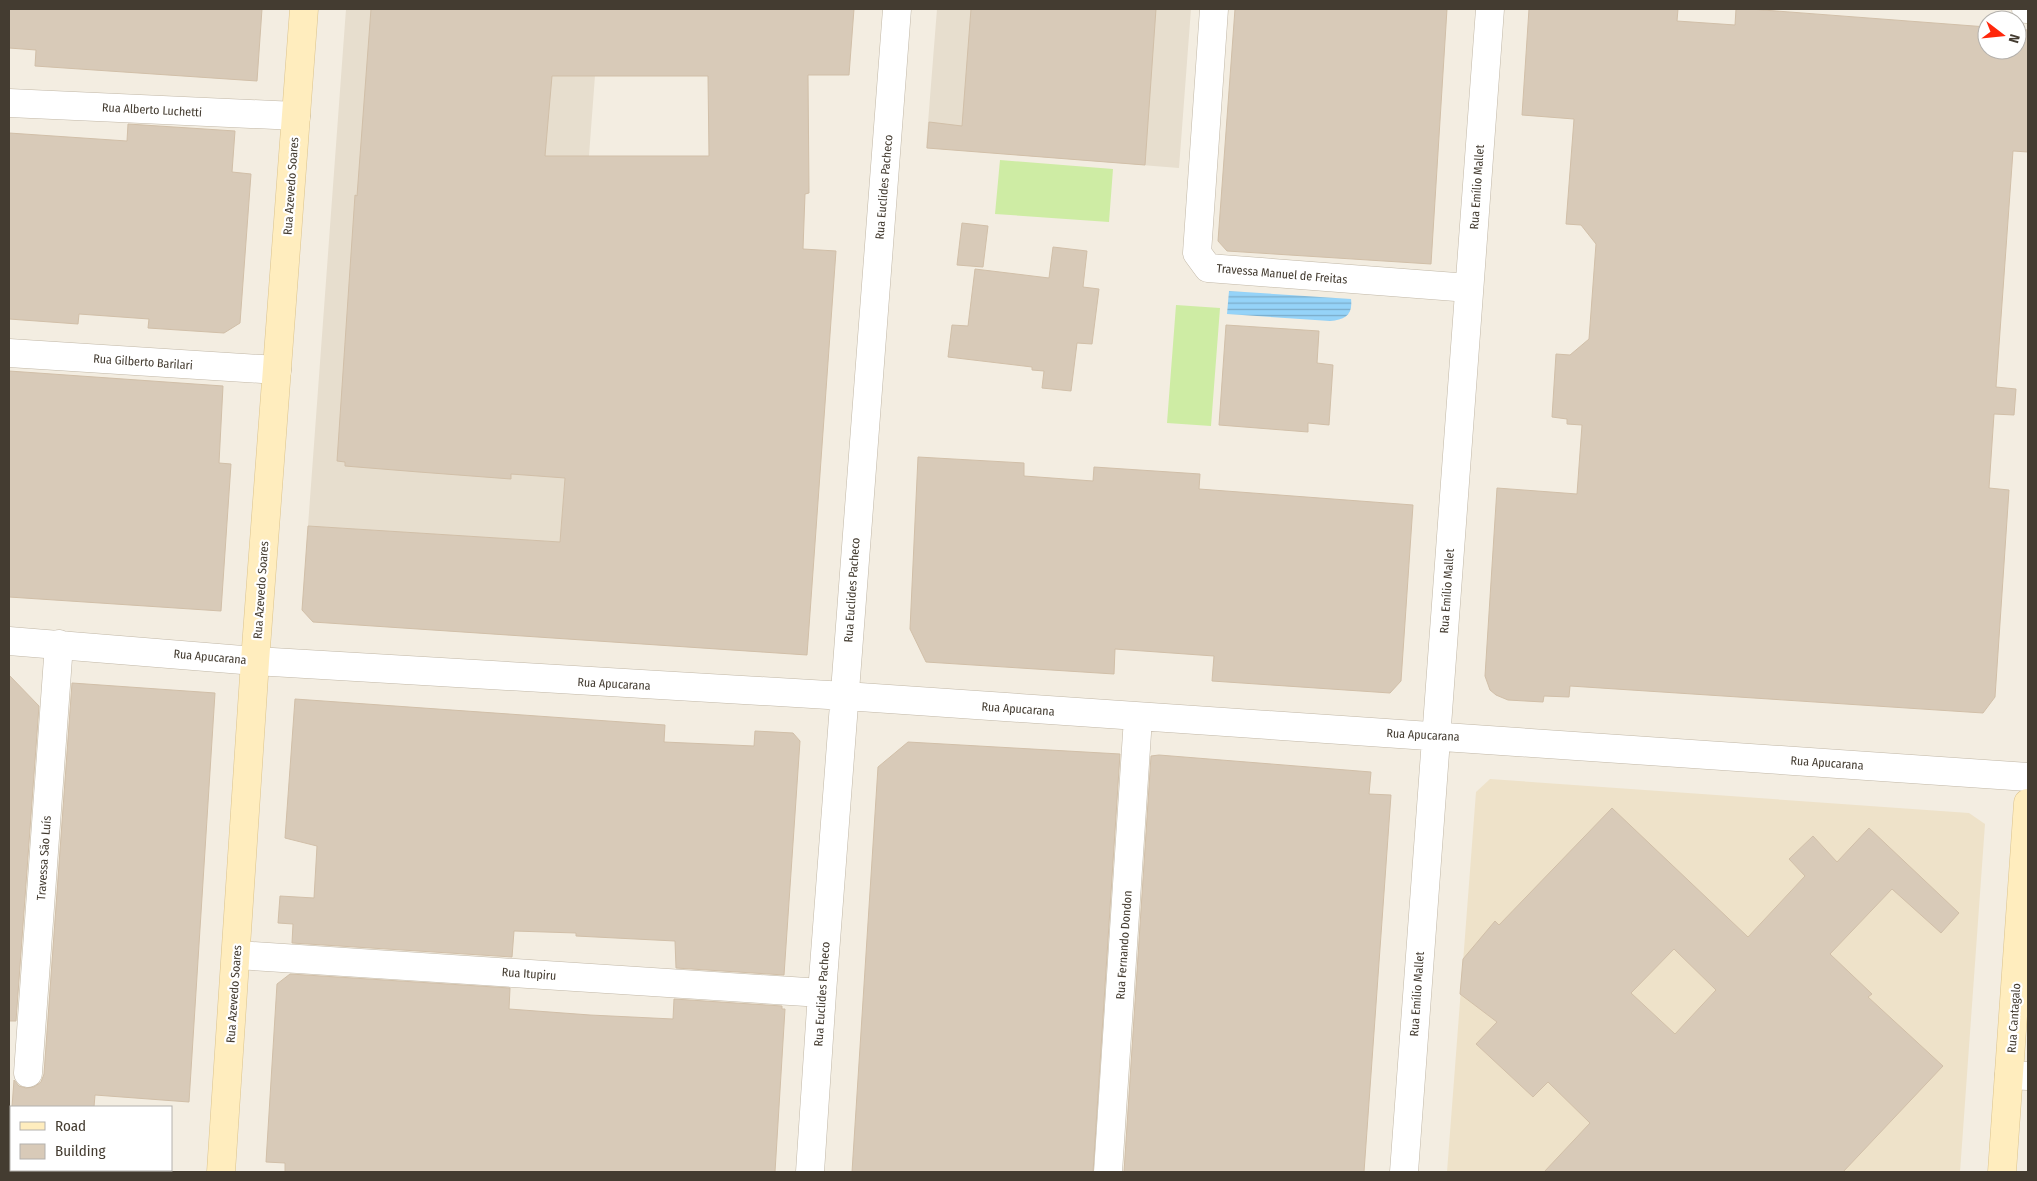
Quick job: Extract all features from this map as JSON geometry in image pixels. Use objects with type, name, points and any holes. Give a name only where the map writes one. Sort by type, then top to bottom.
[{"type":"street","name":"Rua Azevedo Soares","points":[[221,1172],[237,955],[255,661],[304,9]]},
{"type":"street","name":"Rua Euclides Pacheco","points":[[810,1172],[844,696],[897,9]]},
{"type":"street","name":"Travessa Manuel de Freitas","points":[[1214,9],[1197,253],[1208,268],[1469,288]]},
{"type":"street","name":"Rua Emílio Mallet","points":[[1404,1172],[1490,9]]},
{"type":"street","name":"Rua Alberto Luchetti","points":[[9,103],[296,116]]},
{"type":"street","name":"Rua Gilberto Barilari","points":[[9,353],[277,370]]},
{"type":"street","name":"Rua Apucarana","points":[[9,641],[255,661],[844,696],[1138,718],[1437,736],[2028,777]]},
{"type":"street","name":"Travessa São Luís","points":[[28,1073],[59,644]]},
{"type":"street","name":"Rua Fernando Dondon","points":[[1108,1172],[1138,718]]},
{"type":"street","name":"Rua Cantagalo","points":[[2002,1172],[2019,1076],[2028,803]]},
{"type":"street","name":"Rua Itupiru","points":[[237,955],[822,993]]},
{"type":"shaded area","points":[[346,9],[600,9],[560,542],[308,526]]},
{"type":"shaded area","points":[[937,9],[1191,9],[1179,168],[926,148]]},
{"type":"shaded area","points":[[1490,779],[1969,813],[1985,824],[1960,1172],[1447,1172],[1476,792]]},
{"type":"green space","points":[[1000,160],[1113,169],[1109,222],[995,214]]},
{"type":"green space","points":[[1176,305],[1220,308],[1211,426],[1167,423]]},
{"type":"water","points":[[1229,291],[1351,299],[1351,309],[1344,318],[1330,321],[1227,314]]},
{"type":"building","points":[[9,9],[262,9],[257,81],[35,66],[36,50],[9,48]]},
{"type":"building","points":[[371,9],[854,9],[849,75],[808,75],[809,193],[805,194],[803,249],[836,251],[807,655],[313,622],[302,610],[308,526],[560,542],[565,478],[511,474],[511,479],[345,466],[345,462],[337,461],[355,195],[357,196]],"holes":[[[552,76],[708,76],[709,156],[545,156]]]},
{"type":"building","points":[[971,9],[1156,9],[1145,165],[927,148],[929,122],[962,126]]},
{"type":"building","points":[[1235,9],[1447,9],[1431,264],[1227,251],[1218,241]]},
{"type":"building","points":[[1529,9],[1678,9],[1677,21],[1735,25],[1736,9],[1750,9],[1977,26],[1977,60],[2027,60],[2028,30],[2028,152],[2013,151],[1996,387],[2016,389],[2014,415],[1994,414],[1989,488],[2009,490],[1995,697],[1983,713],[1570,686],[1569,697],[1544,696],[1543,702],[1508,700],[1490,690],[1485,676],[1497,488],[1577,494],[1582,425],[1567,424],[1567,419],[1552,417],[1556,354],[1570,355],[1589,339],[1596,244],[1581,225],[1566,224],[1574,119],[1522,115]]},
{"type":"building","points":[[128,124],[235,131],[232,172],[251,174],[240,323],[224,333],[148,328],[149,319],[79,314],[78,324],[9,319],[9,133],[127,141]]},
{"type":"building","points":[[962,223],[988,226],[983,267],[957,265]]},
{"type":"building","points":[[1053,247],[1087,251],[1083,287],[1099,289],[1092,344],[1077,343],[1071,391],[1042,388],[1044,371],[1032,370],[1032,367],[948,357],[952,325],[968,326],[975,269],[1049,278]]},
{"type":"building","points":[[1226,325],[1319,331],[1317,363],[1333,365],[1329,425],[1308,423],[1308,432],[1219,425]]},
{"type":"building","points":[[9,371],[223,386],[219,463],[231,464],[221,611],[9,597]]},
{"type":"building","points":[[918,457],[1024,463],[1024,476],[1093,481],[1094,467],[1200,474],[1199,489],[1413,505],[1401,681],[1390,693],[1212,681],[1214,656],[1115,649],[1114,674],[926,662],[910,629]]},
{"type":"building","points":[[9,675],[39,706],[16,1021],[9,1021]]},
{"type":"building","points":[[72,683],[215,693],[189,1102],[95,1095],[94,1106],[12,1106],[14,1080],[19,1086],[26,1088],[34,1087],[41,1082],[44,1074]]},
{"type":"building","points":[[295,699],[665,725],[664,742],[754,746],[755,731],[793,733],[800,741],[784,975],[676,968],[675,941],[576,936],[576,933],[514,931],[512,957],[292,943],[293,924],[278,923],[280,896],[314,898],[317,846],[285,838]]},
{"type":"building","points":[[908,742],[1120,754],[1093,1172],[852,1172],[878,767]]},
{"type":"building","points":[[1159,755],[1371,772],[1369,794],[1391,795],[1364,1172],[1124,1172],[1151,756]]},
{"type":"building","points":[[1612,808],[1748,937],[1805,876],[1789,859],[1813,836],[1837,862],[1869,828],[1959,913],[1941,933],[1892,889],[1830,954],[1872,994],[1868,997],[1943,1066],[1843,1172],[1544,1172],[1590,1123],[1548,1082],[1533,1097],[1476,1044],[1497,1022],[1460,994],[1463,959],[1495,921],[1499,925]],"holes":[[[1674,949],[1716,990],[1675,1034],[1631,993]]]},
{"type":"building","points":[[290,974],[510,988],[509,1009],[590,1015],[673,1019],[674,999],[782,1006],[782,1009],[785,1009],[775,1172],[285,1172],[285,1163],[266,1162],[277,984]]}]
